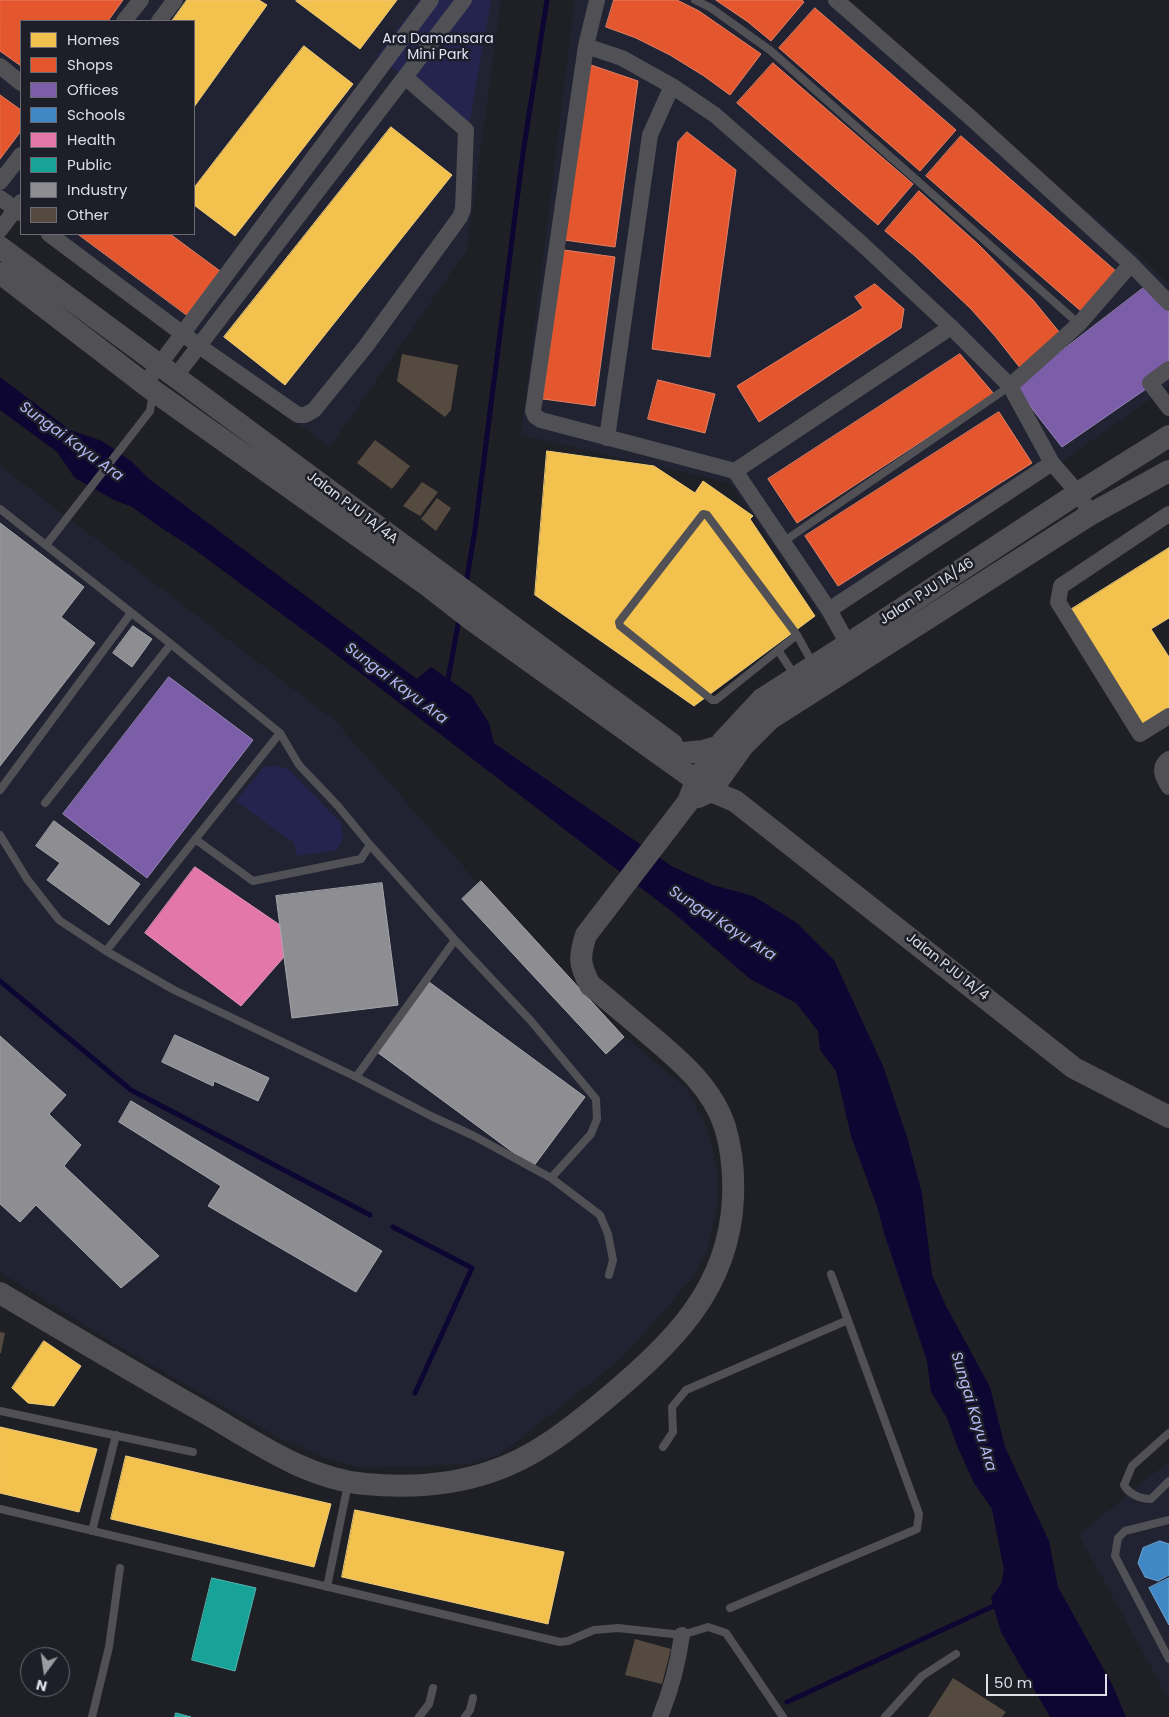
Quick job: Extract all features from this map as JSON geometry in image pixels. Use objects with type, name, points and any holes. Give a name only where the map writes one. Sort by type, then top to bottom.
[{"type":"street","points":[[125,20],[141,0]]},
{"type":"street","points":[[160,20],[175,0]]},
{"type":"street","points":[[155,396],[183,333],[431,0]]},
{"type":"street","points":[[167,371],[199,346],[464,0]]},
{"type":"street","points":[[597,0],[586,46],[533,412],[541,420],[735,471],[829,610],[848,644]]},
{"type":"street","points":[[836,0],[971,118],[1131,264],[1169,303]]},
{"type":"street","points":[[586,46],[622,58],[672,86],[714,115],[862,244],[951,327],[1010,386],[1052,463],[1078,493],[1091,514]]},
{"type":"street","points":[[0,66],[20,82]]},
{"type":"street","points":[[50,235],[199,346],[298,415],[305,415],[314,410],[366,346],[460,217],[463,209],[466,130],[405,77]]},
{"type":"street","points":[[607,438],[650,134],[672,86]]},
{"type":"street","points":[[0,182],[20,156]]},
{"type":"street","points":[[0,198],[19,208],[0,230]]},
{"type":"street","name":"Jalan PJU 1A/4A","points":[[0,247],[167,371],[432,578],[708,780]]},
{"type":"street","points":[[1010,386],[1080,324],[1131,264]]},
{"type":"street","name":"Jalan PJU 1A/4A","points":[[0,273],[155,396],[432,578]]},
{"type":"street","points":[[735,471],[951,327]]},
{"type":"street","points":[[1169,369],[1150,383],[1169,408]]},
{"type":"street","name":"Jalan PJU 1A/46","points":[[708,780],[720,746],[734,727],[762,699],[1078,493],[1169,436]]},
{"type":"street","points":[[829,610],[1052,463]]},
{"type":"street","name":"Jalan PJU 1A/46","points":[[708,780],[770,719],[1091,514],[1169,471]]},
{"type":"street","points":[[1169,514],[1061,586],[1058,602],[1140,734],[1169,716]]},
{"type":"street","name":"Jalan PJU 1A/4A","points":[[475,610],[684,753],[708,780]]},
{"type":"street","points":[[684,753],[703,751],[720,746]]},
{"type":"street","points":[[1169,759],[1165,762],[1162,776],[1169,787]]},
{"type":"street","points":[[0,1293],[132,1372],[293,1463],[321,1475],[349,1482],[385,1485],[427,1484],[462,1480],[493,1472],[554,1439],[584,1417],[657,1353],[696,1309],[708,1291],[720,1265],[727,1242],[732,1212],[733,1170],[724,1124],[706,1090],[695,1076],[671,1053],[590,985],[582,970],[581,960],[586,935],[686,805],[708,780]]},
{"type":"street","name":"Jalan PJU 1A/4","points":[[708,780],[1074,1068],[1169,1117]]},
{"type":"street","points":[[660,1717],[674,1680],[682,1635]]},
{"type":"lane","points":[[695,0],[711,8],[771,50],[1080,324]]},
{"type":"lane","points":[[783,542],[1010,386]]},
{"type":"lane","points":[[46,545],[143,420],[155,396]]},
{"type":"lane","points":[[0,509],[280,733],[299,765],[338,806],[370,845],[455,940],[531,1021],[596,1099],[597,1119],[591,1134],[551,1178]]},
{"type":"lane","points":[[797,635],[716,700],[712,700],[620,626],[619,622],[703,514],[708,515],[797,635],[805,672]]},
{"type":"lane","points":[[0,790],[131,613]]},
{"type":"lane","points":[[45,803],[171,644]]},
{"type":"lane","points":[[778,650],[805,672]]},
{"type":"lane","points":[[106,950],[280,733]]},
{"type":"lane","points":[[0,834],[28,879],[59,920],[106,950],[174,990],[356,1077],[432,1117],[474,1136],[551,1178],[600,1215],[608,1234],[613,1260],[608,1275]]},
{"type":"lane","points":[[194,839],[252,881],[361,859],[370,845]]},
{"type":"lane","points":[[356,1077],[455,940]]},
{"type":"lane","points":[[730,1608],[917,1529],[919,1514],[831,1274]]},
{"type":"lane","points":[[664,1447],[673,1432],[672,1408],[686,1390],[848,1320]]},
{"type":"lane","points":[[0,1411],[193,1452]]},
{"type":"lane","points":[[1169,1433],[1132,1466],[1124,1485],[1127,1491],[1144,1499],[1151,1499],[1169,1481]]},
{"type":"lane","points":[[92,1531],[116,1435]]},
{"type":"lane","points":[[327,1587],[349,1482]]},
{"type":"lane","points":[[0,1509],[560,1642],[568,1641],[594,1630],[618,1628],[682,1635],[708,1627],[726,1633],[783,1717]]},
{"type":"lane","points":[[1169,1520],[1125,1531],[1118,1538],[1115,1556],[1169,1659]]},
{"type":"lane","points":[[92,1717],[108,1647],[120,1568]]},
{"type":"lane","points":[[885,1717],[922,1676],[956,1654]]},
{"type":"lane","points":[[418,1717],[429,1704],[433,1688]]},
{"type":"lane","points":[[465,1717],[470,1710],[474,1698]]},
{"type":"shaded area","points":[[0,0],[501,0],[467,250],[330,447],[37,235],[195,235],[195,20],[20,20],[20,222],[0,208]]},
{"type":"shaded area","points":[[575,0],[836,0],[1135,251],[1169,285],[1169,386],[1047,472],[823,620],[730,483],[521,435]]},
{"type":"shaded area","points":[[0,466],[334,720],[542,956],[612,1026],[687,1089],[707,1128],[717,1170],[717,1207],[707,1251],[692,1278],[622,1358],[499,1455],[470,1464],[360,1468],[328,1459],[279,1438],[117,1345],[0,1272]]},
{"type":"shaded area","points":[[1169,1461],[1169,1700],[1079,1535]]},
{"type":"green space","name":"Ara Damansara Mini Park","points":[[420,0],[491,0],[469,125],[377,56]]},
{"type":"green space","points":[[277,766],[288,769],[341,823],[343,838],[337,850],[297,856],[294,843],[236,801],[264,767]]},
{"type":"water","name":"Sungai Kayu Ara","points":[[0,377],[70,430],[102,441],[131,461],[148,478],[417,679],[431,667],[471,695],[489,723],[494,743],[673,867],[713,885],[753,896],[797,923],[834,960],[883,1066],[907,1137],[922,1193],[932,1275],[946,1306],[990,1387],[1005,1447],[1049,1541],[1058,1587],[1112,1684],[1126,1717],[1050,1717],[1001,1632],[991,1598],[1001,1584],[1004,1570],[992,1509],[974,1483],[947,1418],[931,1392],[927,1361],[884,1233],[878,1209],[851,1136],[836,1071],[820,1050],[818,1031],[796,1003],[750,979],[675,914],[325,646],[191,547],[132,507],[114,500],[75,478],[57,452],[0,410]]},
{"type":"building: Homes","points":[[187,0],[259,0],[267,5],[195,106],[195,20],[173,20]]},
{"type":"building: Homes","points":[[297,0],[397,0],[360,49]]},
{"type":"building: Homes","points":[[304,46],[353,84],[235,236],[195,206],[195,187]]},
{"type":"building: Homes","points":[[391,127],[452,175],[285,385],[224,337]]},
{"type":"building: Homes","points":[[547,451],[654,466],[695,493],[703,481],[753,516],[750,519],[815,616],[694,706],[535,595]]},
{"type":"building: Homes","points":[[1169,548],[1169,618],[1151,629],[1169,657],[1169,722],[1147,736],[1067,612]]},
{"type":"building: Homes","points":[[44,1341],[81,1366],[54,1406],[28,1403],[12,1388]]},
{"type":"building: Homes","points":[[0,1427],[97,1449],[79,1512],[0,1493]]},
{"type":"building: Homes","points":[[126,1456],[331,1504],[314,1567],[111,1519]]},
{"type":"building: Homes","points":[[355,1510],[564,1552],[548,1624],[342,1577]]},
{"type":"building: Shops","points":[[0,0],[123,0],[109,20],[20,20],[20,65],[0,51]]},
{"type":"building: Shops","points":[[614,0],[677,0],[699,11],[761,54],[730,95],[670,55],[636,38],[606,27]]},
{"type":"building: Shops","points":[[716,0],[802,0],[804,2],[771,41]]},
{"type":"building: Shops","points":[[815,8],[956,130],[920,171],[779,48]]},
{"type":"building: Shops","points":[[773,63],[913,184],[878,225],[737,103]]},
{"type":"building: Shops","points":[[588,64],[638,81],[615,247],[564,240]]},
{"type":"building: Shops","points":[[0,95],[20,109],[20,132],[0,159]]},
{"type":"building: Shops","points":[[687,132],[736,170],[710,357],[652,349],[678,142]]},
{"type":"building: Shops","points":[[961,136],[1117,272],[1082,312],[926,176]]},
{"type":"building: Shops","points":[[919,191],[978,244],[1033,300],[1060,333],[1021,369],[971,309],[915,256],[885,231]]},
{"type":"building: Shops","points":[[79,235],[171,235],[220,271],[187,315]]},
{"type":"building: Shops","points":[[564,250],[615,257],[595,406],[543,399]]},
{"type":"building: Shops","points":[[875,284],[904,309],[901,328],[759,422],[737,386],[863,308],[855,297]]},
{"type":"building: Shops","points":[[960,354],[994,394],[797,523],[768,479]]},
{"type":"building: Shops","points":[[658,380],[715,394],[705,433],[648,419]]},
{"type":"building: Shops","points":[[999,412],[1032,463],[838,586],[805,536]]},
{"type":"building: Offices","points":[[1150,283],[1169,303],[1169,373],[1062,447],[1015,387]]},
{"type":"building: Offices","points":[[169,677],[253,740],[147,878],[63,814]]},
{"type":"building: Schools","points":[[1160,1541],[1169,1544],[1169,1575],[1158,1581],[1145,1577],[1138,1563],[1143,1548]]},
{"type":"building: Schools","points":[[1169,1578],[1169,1625],[1149,1588]]},
{"type":"building: Health","points":[[195,867],[280,925],[284,957],[241,1006],[145,933]]},
{"type":"building: Public","points":[[212,1578],[256,1588],[235,1671],[192,1660]]},
{"type":"building: Public","points":[[176,1713],[191,1717],[175,1717]]},
{"type":"building: Industry","points":[[0,523],[84,587],[61,617],[95,643],[0,766]]},
{"type":"building: Industry","points":[[133,626],[152,639],[132,667],[113,653]]},
{"type":"building: Industry","points":[[54,821],[140,884],[109,925],[47,880],[60,863],[36,846]]},
{"type":"building: Industry","points":[[481,881],[624,1037],[606,1054],[462,899]]},
{"type":"building: Industry","points":[[382,883],[398,1005],[292,1018],[276,896]]},
{"type":"building: Industry","points":[[429,982],[585,1097],[533,1167],[377,1052]]},
{"type":"building: Industry","points":[[175,1035],[269,1078],[258,1101],[214,1081],[213,1086],[162,1062]]},
{"type":"building: Industry","points":[[0,1036],[66,1095],[49,1114],[81,1145],[64,1166],[159,1256],[121,1288],[36,1205],[20,1222],[0,1204]]},
{"type":"building: Industry","points":[[131,1101],[382,1251],[356,1292],[208,1206],[221,1186],[119,1122]]},
{"type":"building: Other","points":[[402,354],[458,365],[451,410],[445,417],[397,381]]},
{"type":"building: Other","points":[[375,440],[410,466],[392,489],[357,463]]},
{"type":"building: Other","points":[[422,482],[438,492],[420,516],[403,506]]},
{"type":"building: Other","points":[[437,498],[451,508],[436,531],[421,519]]},
{"type":"building: Other","points":[[0,1332],[5,1333],[1,1353],[0,1353]]},
{"type":"building: Other","points":[[635,1639],[671,1649],[662,1684],[625,1675]]},
{"type":"building: Other","points":[[953,1678],[1006,1712],[1002,1717],[928,1717]]},
{"type":"waterway","points":[[466,584],[475,530],[523,153],[547,0]]},
{"type":"waterway","points":[[447,685],[459,619]]},
{"type":"waterway","points":[[0,981],[131,1090],[370,1215]]},
{"type":"waterway","points":[[393,1227],[472,1268],[415,1393]]},
{"type":"waterway","points":[[787,1702],[998,1604]]}]
